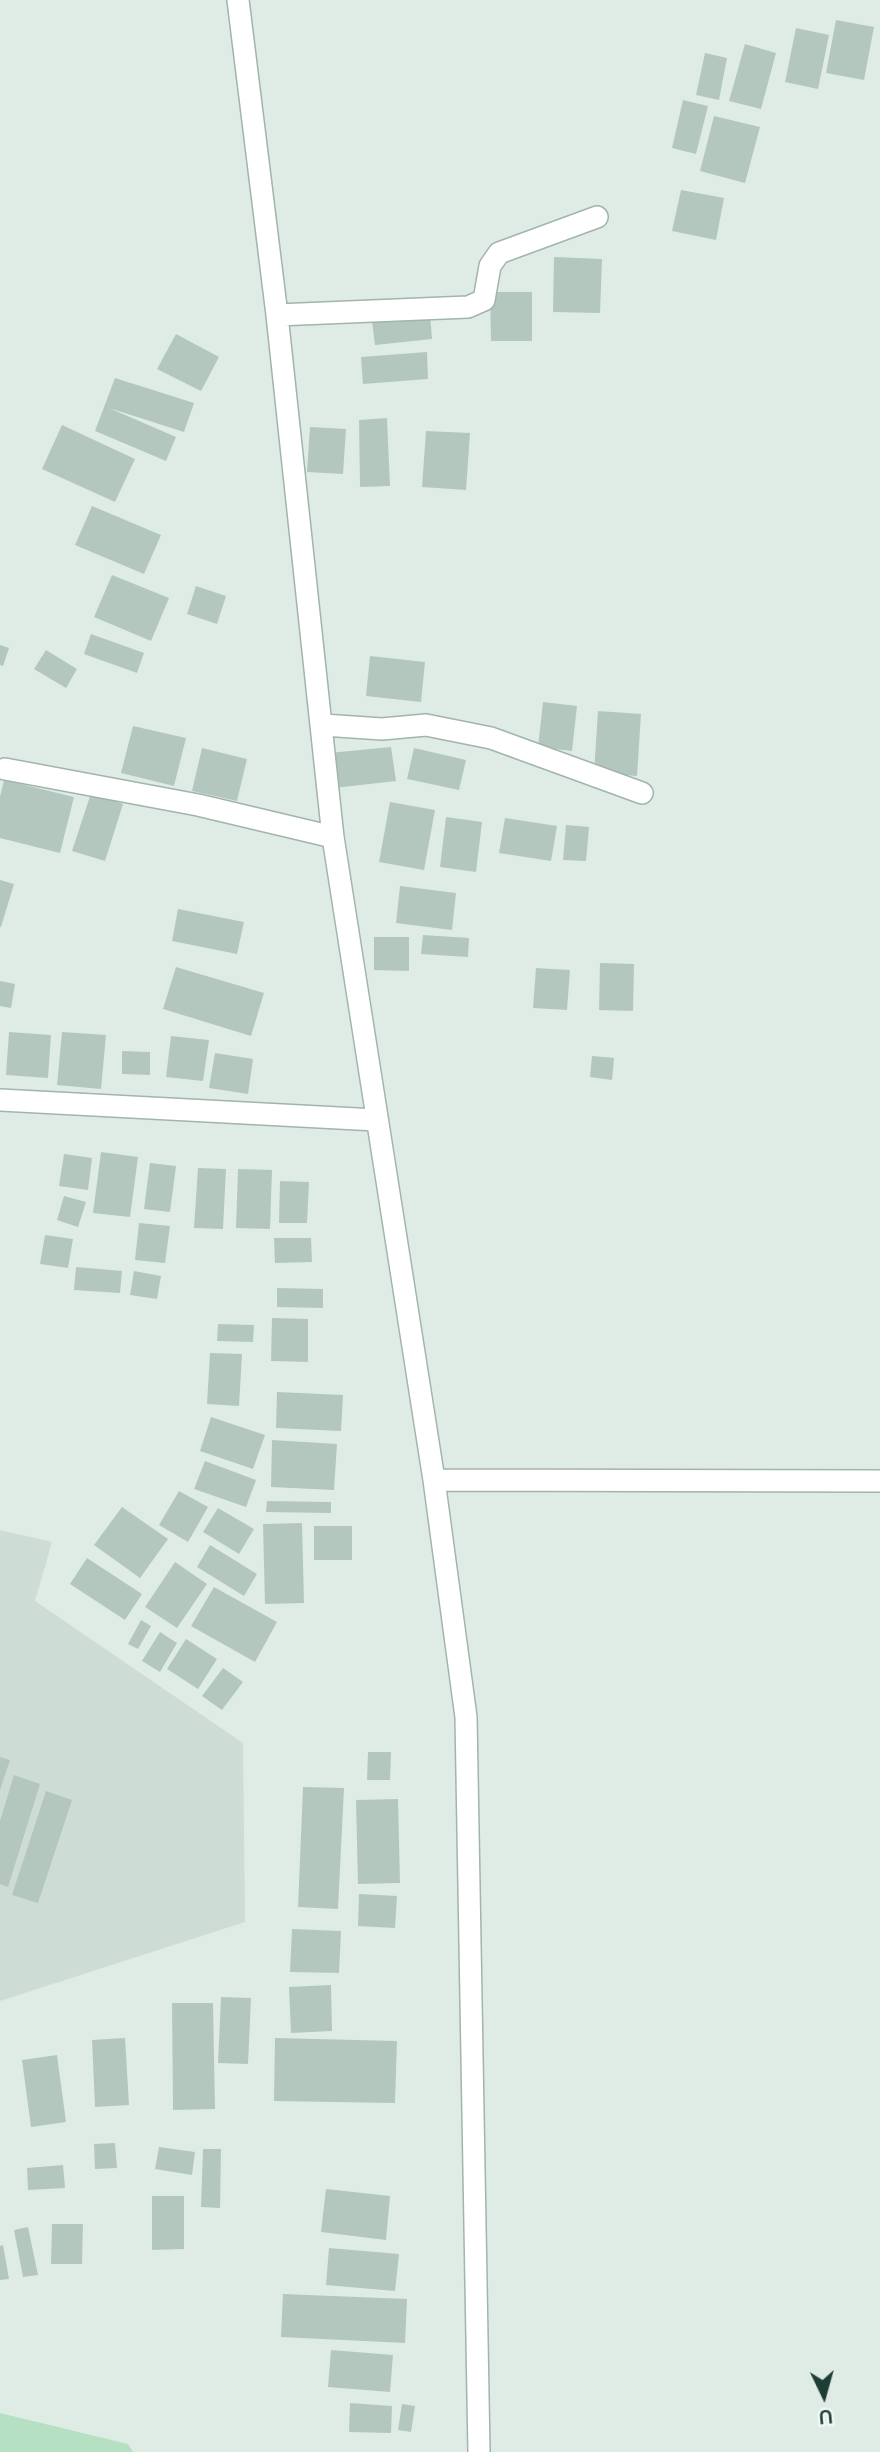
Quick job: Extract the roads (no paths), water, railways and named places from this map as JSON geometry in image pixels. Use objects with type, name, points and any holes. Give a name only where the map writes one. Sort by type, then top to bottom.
[{"type":"street","points":[[238,0],[277,314],[323,725],[332,837],[434,1480],[466,1717],[470,1774],[480,2452]]},
{"type":"street","points":[[277,314],[468,307],[484,300],[490,266],[499,253],[597,218]]},
{"type":"street","points":[[323,725],[371,729],[426,725],[491,738],[642,793]]},
{"type":"street","points":[[5,769],[198,806],[332,837]]},
{"type":"street","points":[[0,1100],[376,1120]]},
{"type":"street","points":[[434,1480],[880,1481]]}]
